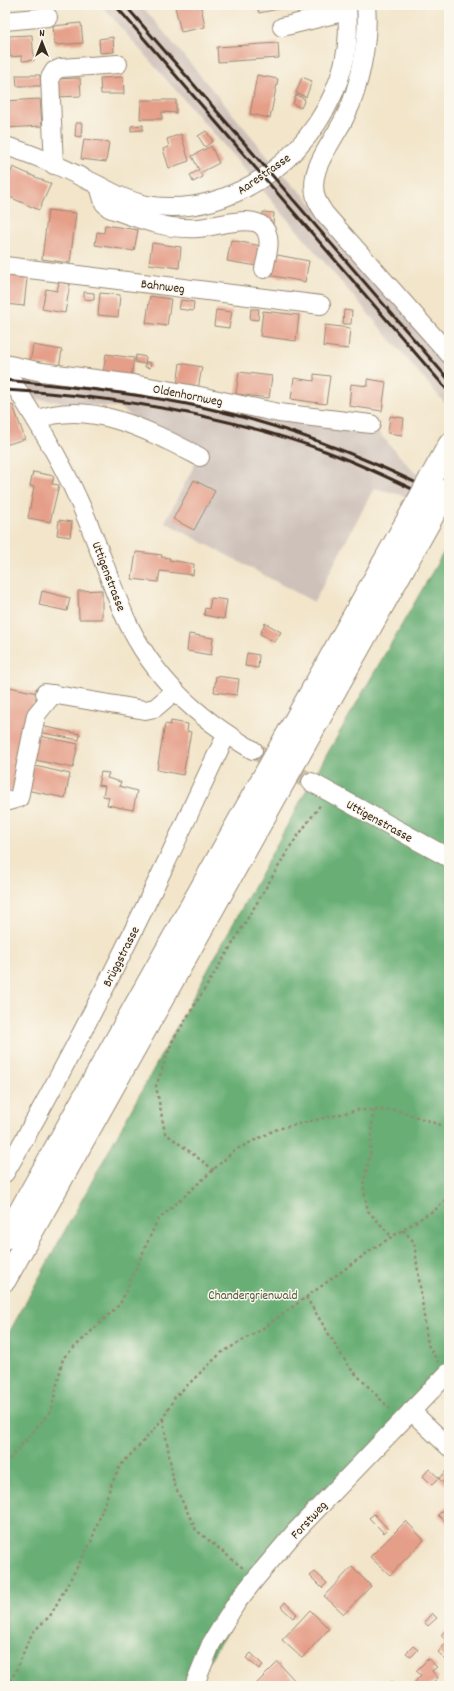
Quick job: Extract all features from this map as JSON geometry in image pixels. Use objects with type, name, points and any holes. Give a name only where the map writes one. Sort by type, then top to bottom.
[{"type":"highway","points":[[5,1238],[426,507],[442,485],[449,445]]},
{"type":"highway","points":[[5,1280],[426,507]]},
{"type":"street","points":[[366,5],[366,39],[358,81],[351,103],[340,127],[316,170],[314,186],[316,199],[325,214],[446,345]]},
{"type":"street","points":[[282,27],[347,8]]},
{"type":"street","name":"Aarestrasse","points":[[5,146],[54,165],[132,201],[147,204],[188,206],[227,197],[245,188],[278,167],[309,136],[323,114],[335,90],[346,50],[348,37],[347,8]]},
{"type":"street","points":[[5,21],[48,17]]},
{"type":"street","points":[[54,165],[50,78],[54,71],[61,68],[118,64]]},
{"type":"street","points":[[99,186],[104,203],[109,208],[156,224],[181,228],[199,228],[242,222],[253,222],[262,226],[268,234],[269,248],[264,269]]},
{"type":"street","name":"Bahnweg","points":[[5,266],[321,305]]},
{"type":"street","name":"Oldenhornweg","points":[[5,364],[42,372],[133,384],[195,395],[279,413],[371,424]]},
{"type":"street","name":"Uttigenstrasse","points":[[5,370],[62,465],[78,498],[118,601],[133,633],[151,662],[175,691],[203,717],[253,750]]},
{"type":"street","points":[[36,420],[57,414],[73,414],[94,415],[121,421],[168,440],[200,457]]},
{"type":"street","points":[[5,800],[8,801],[19,798],[36,716],[49,693],[145,710],[155,708],[175,691]]},
{"type":"street","name":"Brüggstrasse","points":[[5,1173],[47,1099],[100,997],[166,865],[227,734]]},
{"type":"street","name":"Uttigenstrasse","points":[[311,782],[449,858]]},
{"type":"street","name":"Forstweg","points":[[194,1686],[211,1644],[237,1602],[256,1578],[295,1532],[448,1374]]},
{"type":"street","points":[[407,1416],[449,1447]]},
{"type":"path","points":[[214,1170],[165,1133],[156,1086],[172,1042],[290,847],[329,792]]},
{"type":"path","points":[[5,1464],[51,1411],[63,1358],[120,1304],[157,1221],[235,1150],[277,1129],[358,1110],[398,1110],[449,1128]]},
{"type":"path","points":[[373,1110],[370,1154],[363,1185],[368,1211],[392,1237]]},
{"type":"path","points":[[6,1686],[15,1673],[29,1639],[35,1630],[50,1616],[91,1542],[111,1485],[120,1466],[152,1432],[163,1418],[175,1398],[221,1353],[262,1329],[374,1248],[436,1209],[449,1196]]},
{"type":"path","points":[[403,1230],[414,1242],[428,1345],[448,1374]]},
{"type":"path","points":[[306,1297],[349,1367],[407,1416]]},
{"type":"path","points":[[163,1418],[174,1484],[196,1530],[256,1578]]},
{"type":"shaded area","points":[[101,5],[141,5],[277,167],[314,206],[449,359],[449,408],[235,158]]},
{"type":"shaded area","points":[[5,364],[371,424],[414,472],[449,489],[449,519],[402,495],[374,488],[314,602],[165,522],[196,462],[120,408],[5,396]]},
{"type":"green space","name":"Chandergrienwald","points":[[449,543],[449,1372],[268,1563],[194,1686],[5,1686],[5,1340],[311,782]]},
{"type":"building","points":[[183,5],[201,5],[205,27],[181,32],[175,7]]},
{"type":"building","points":[[257,5],[282,5],[283,8],[259,13]]},
{"type":"building","points":[[81,23],[83,43],[55,45],[53,26]]},
{"type":"building","points":[[32,35],[34,60],[22,61],[22,56],[10,57],[8,36]]},
{"type":"building","points":[[113,37],[114,52],[100,53],[99,39]]},
{"type":"building","points":[[278,43],[279,58],[218,62],[217,47]]},
{"type":"building","points":[[16,75],[40,75],[41,86],[17,86]]},
{"type":"building","points":[[257,75],[278,79],[270,118],[250,114]]},
{"type":"building","points":[[123,77],[124,94],[101,94],[100,78]]},
{"type":"building","points":[[302,77],[312,81],[306,97],[296,93]]},
{"type":"building","points":[[80,78],[81,96],[57,97],[57,79]]},
{"type":"building","points":[[296,95],[305,99],[301,108],[293,104]]},
{"type":"building","points":[[40,99],[42,126],[5,128],[5,101]]},
{"type":"building","points":[[141,100],[176,100],[176,113],[162,112],[162,119],[140,119]]},
{"type":"building","points":[[76,123],[82,123],[81,137],[75,136]]},
{"type":"building","points":[[143,125],[143,130],[131,131],[131,126]]},
{"type":"building","points":[[206,131],[213,141],[205,147],[198,136]]},
{"type":"building","points":[[181,134],[189,161],[169,168],[163,149],[169,147],[167,139]]},
{"type":"building","points":[[84,139],[109,142],[106,162],[81,159]]},
{"type":"building","points":[[211,146],[219,163],[200,173],[203,177],[193,182],[190,175],[199,170],[192,156]]},
{"type":"building","points":[[13,167],[51,184],[39,210],[5,195],[5,185]]},
{"type":"building","points":[[48,210],[76,213],[70,263],[42,259]]},
{"type":"building","points":[[263,212],[274,213],[273,224],[262,223]]},
{"type":"building","points":[[105,225],[138,230],[134,251],[95,245],[97,232],[104,233]]},
{"type":"building","points":[[231,240],[261,246],[257,266],[227,261]]},
{"type":"building","points":[[152,243],[181,247],[179,268],[149,264]]},
{"type":"building","points":[[272,254],[309,261],[305,282],[268,275]]},
{"type":"building","points":[[5,266],[28,269],[24,306],[5,304]]},
{"type":"building","points":[[59,282],[70,284],[65,313],[42,309],[46,289],[57,291]]},
{"type":"building","points":[[84,292],[94,293],[94,300],[84,299]]},
{"type":"building","points":[[100,293],[120,295],[118,317],[98,315]]},
{"type":"building","points":[[150,296],[171,299],[167,326],[146,323]]},
{"type":"building","points":[[181,300],[194,302],[193,311],[179,309]]},
{"type":"building","points":[[251,309],[259,309],[258,320],[250,319]]},
{"type":"building","points":[[216,310],[232,312],[229,328],[214,326]]},
{"type":"building","points":[[344,310],[352,311],[351,324],[343,324]]},
{"type":"building","points":[[263,311],[299,315],[296,341],[260,336]]},
{"type":"building","points":[[325,325],[350,328],[348,349],[323,346]]},
{"type":"building","points":[[33,345],[62,350],[59,368],[30,363]]},
{"type":"building","points":[[106,354],[134,358],[131,378],[103,373]]},
{"type":"building","points":[[136,355],[146,357],[145,364],[135,362]]},
{"type":"building","points":[[146,362],[151,363],[150,368],[145,367]]},
{"type":"building","points":[[180,363],[202,367],[198,389],[177,386]]},
{"type":"building","points":[[239,372],[272,376],[269,398],[236,394]]},
{"type":"building","points":[[314,374],[330,376],[326,404],[291,399],[294,378],[314,381]]},
{"type":"building","points":[[368,379],[386,382],[382,411],[349,406],[351,384],[368,386]]},
{"type":"building","points":[[13,405],[25,439],[5,445],[5,408]]},
{"type":"building","points":[[390,416],[404,418],[402,435],[388,433]]},
{"type":"building","points":[[33,472],[54,476],[52,484],[59,485],[50,522],[28,518],[34,487],[30,486]]},
{"type":"building","points":[[194,480],[215,491],[194,530],[173,519]]},
{"type":"building","points":[[59,520],[72,522],[70,537],[57,535]]},
{"type":"building","points":[[136,552],[162,555],[161,557],[170,558],[169,560],[194,564],[193,575],[160,571],[158,582],[132,579]]},
{"type":"building","points":[[102,590],[102,619],[79,619],[78,591]]},
{"type":"building","points":[[42,591],[70,598],[67,611],[39,605]]},
{"type":"building","points":[[211,598],[227,600],[224,619],[204,615],[205,608],[209,609]]},
{"type":"building","points":[[265,623],[281,632],[275,642],[260,634]]},
{"type":"building","points":[[189,634],[213,638],[211,655],[187,651]]},
{"type":"building","points":[[247,653],[259,655],[258,668],[245,666]]},
{"type":"building","points":[[216,676],[239,679],[237,695],[214,692]]},
{"type":"building","points":[[5,686],[37,693],[35,703],[33,703],[14,796],[5,794],[5,709],[7,697],[5,697]]},
{"type":"building","points":[[171,721],[188,724],[187,731],[191,732],[183,775],[157,770],[165,724],[170,725]]},
{"type":"building","points":[[41,726],[80,734],[79,740],[39,732]]},
{"type":"building","points":[[35,735],[78,744],[73,768],[30,759]]},
{"type":"building","points":[[31,765],[70,774],[65,798],[26,790]]},
{"type":"building","points":[[101,772],[109,773],[107,778],[121,782],[119,786],[137,791],[133,810],[107,805],[109,797],[103,796],[105,786],[98,785]]},
{"type":"building","points":[[429,1469],[439,1478],[432,1485],[423,1476]]},
{"type":"building","points":[[447,1470],[449,1471],[449,1488],[439,1479]]},
{"type":"building","points":[[449,1503],[449,1525],[438,1515]]},
{"type":"building","points":[[374,1514],[388,1529],[384,1533],[369,1518]]},
{"type":"building","points":[[406,1521],[424,1540],[390,1575],[370,1557]]},
{"type":"building","points":[[352,1567],[371,1586],[344,1614],[324,1596]]},
{"type":"building","points":[[315,1572],[327,1583],[322,1588],[310,1576]]},
{"type":"building","points":[[285,1602],[297,1614],[293,1618],[281,1607]]},
{"type":"building","points":[[310,1610],[329,1629],[302,1658],[282,1640]]},
{"type":"building","points":[[432,1613],[437,1618],[428,1626],[424,1622]]},
{"type":"building","points":[[445,1631],[449,1634],[448,1662],[438,1652],[447,1642],[441,1635]]},
{"type":"building","points":[[413,1646],[418,1650],[411,1657],[406,1653]]},
{"type":"building","points":[[251,1653],[263,1665],[259,1669],[246,1658]]},
{"type":"building","points":[[428,1659],[437,1667],[432,1671],[438,1678],[429,1686],[417,1686],[414,1683],[421,1675],[416,1671]]},
{"type":"building","points":[[278,1662],[296,1682],[292,1686],[254,1686]]},
{"type":"building","points":[[392,1681],[397,1686],[389,1685]]},
{"type":"tunnel","points":[[253,750],[311,782]]},
{"type":"railway","points":[[115,5],[449,392]]},
{"type":"railway","points":[[125,5],[449,380]]},
{"type":"railway","points":[[5,380],[131,394],[206,408],[238,416],[330,446],[420,484],[449,499]]},
{"type":"railway","points":[[5,390],[127,402],[207,417],[247,427],[286,438],[341,457],[449,507]]}]
